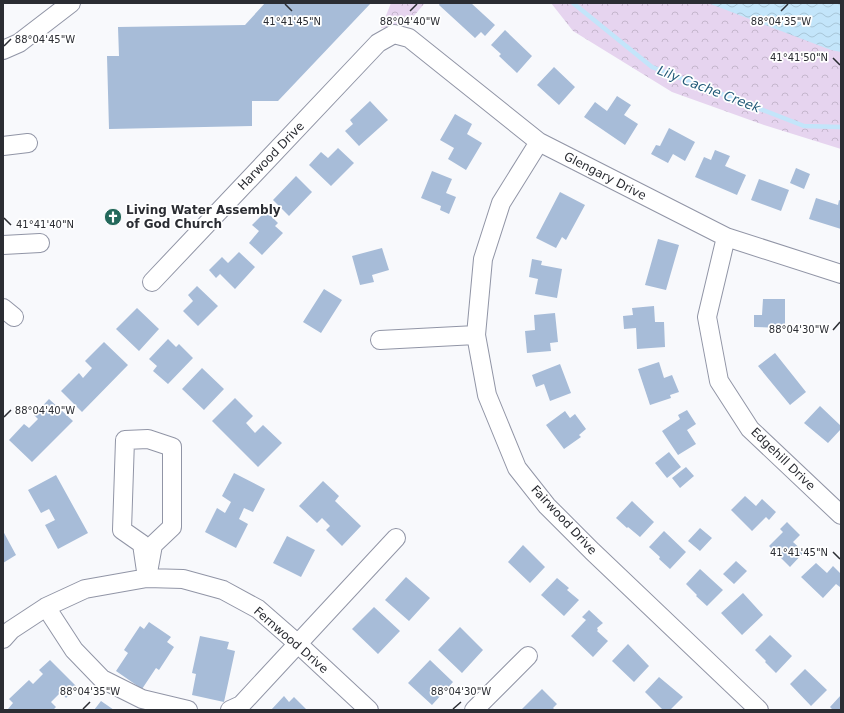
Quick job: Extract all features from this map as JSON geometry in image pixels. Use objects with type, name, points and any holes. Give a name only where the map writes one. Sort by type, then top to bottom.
[{"type":"street","points":[[3,50],[19,43],[71,3]]},
{"type":"street","name":"Glengary Drive","points":[[394,34],[409,38],[539,142],[726,237],[841,274]]},
{"type":"street","name":"Harwood Drive","points":[[152,282],[378,43],[394,34]]},
{"type":"street","name":"Fairwood Drive","points":[[539,142],[501,203],[483,259],[476,335],[488,395],[517,468],[547,506],[564,524],[760,710]]},
{"type":"street","points":[[3,146],[28,144]]},
{"type":"street","name":"Edgehill Drive","points":[[726,237],[707,317],[719,381],[750,429],[841,515]]},
{"type":"street","points":[[3,245],[40,243]]},
{"type":"street","points":[[380,340],[476,335]]},
{"type":"street","points":[[148,439],[172,447],[172,527],[153,544],[147,578],[142,544],[122,530],[125,440],[148,439]]},
{"type":"street","points":[[230,710],[241,705],[396,538]]},
{"type":"street","name":"Fernwood Drive","points":[[6,631],[46,607],[85,590],[147,578],[183,579],[223,590],[258,609],[369,710]]},
{"type":"street","points":[[46,607],[74,650],[102,679],[142,699],[188,710]]},
{"type":"street","points":[[474,710],[528,656]]},
{"type":"green space","points":[[391,3],[425,3],[406,25],[381,28]]},
{"type":"green space","points":[[551,3],[841,3],[841,149],[764,125],[672,92],[573,31]]},
{"type":"water","points":[[708,3],[841,3],[841,52],[831,50]]},
{"type":"building","points":[[265,3],[371,3],[278,101],[252,101],[252,126],[109,129],[107,56],[119,56],[118,27],[245,25]]},
{"type":"building","points":[[440,3],[471,3],[495,25],[485,36],[481,32],[475,38],[439,5]]},
{"type":"building","points":[[505,30],[532,56],[517,73],[499,56],[501,54],[491,45]]},
{"type":"building","points":[[554,67],[575,87],[559,105],[537,85]]},
{"type":"building","points":[[617,96],[631,105],[624,115],[638,124],[625,145],[584,117],[595,102],[607,111]]},
{"type":"building","points":[[370,101],[388,120],[359,146],[345,131],[353,124],[350,120]]},
{"type":"building","points":[[455,114],[472,124],[467,134],[482,143],[466,170],[448,159],[454,148],[440,140]]},
{"type":"building","points":[[669,128],[695,142],[685,161],[673,154],[668,163],[651,154],[656,145],[660,146]]},
{"type":"building","points":[[338,148],[354,163],[331,186],[309,165],[321,152],[328,158]]},
{"type":"building","points":[[715,150],[730,156],[725,166],[746,175],[737,195],[695,177],[704,157],[711,160]]},
{"type":"building","points":[[796,168],[810,174],[804,189],[790,183]]},
{"type":"building","points":[[432,171],[452,179],[446,193],[456,197],[449,214],[440,210],[441,206],[421,198]]},
{"type":"building","points":[[296,176],[312,192],[289,216],[273,200]]},
{"type":"building","points":[[759,179],[789,190],[781,211],[751,200]]},
{"type":"building","points":[[560,192],[585,205],[566,240],[562,237],[556,248],[536,238]]},
{"type":"building","points":[[816,198],[838,205],[839,200],[841,201],[841,229],[809,219]]},
{"type":"building","points":[[266,211],[278,223],[275,226],[283,233],[262,255],[249,243],[259,231],[252,225]]},
{"type":"building","points":[[658,239],[679,245],[666,290],[645,285]]},
{"type":"building","points":[[382,248],[389,270],[372,275],[374,282],[360,285],[352,256]]},
{"type":"building","points":[[239,252],[255,267],[235,289],[220,274],[216,278],[209,270],[222,257],[228,263]]},
{"type":"building","points":[[532,259],[542,261],[541,265],[562,269],[557,298],[535,294],[538,279],[529,277]]},
{"type":"building","points":[[197,286],[218,306],[198,326],[183,311],[193,301],[188,295]]},
{"type":"building","points":[[324,289],[342,300],[321,333],[303,322]]},
{"type":"building","points":[[763,299],[785,299],[785,328],[754,327],[754,315],[762,315]]},
{"type":"building","points":[[654,306],[655,322],[664,322],[665,347],[637,349],[636,328],[624,329],[623,316],[633,315],[632,308]]},
{"type":"building","points":[[137,308],[159,329],[139,351],[116,329]]},
{"type":"building","points":[[555,313],[558,342],[550,343],[551,351],[527,353],[525,331],[535,330],[534,315]]},
{"type":"building","points":[[168,339],[176,347],[179,344],[193,358],[168,384],[153,371],[157,366],[149,359]]},
{"type":"building","points":[[104,342],[128,365],[82,412],[61,391],[79,373],[83,378],[92,368],[85,361]]},
{"type":"building","points":[[775,353],[806,392],[790,405],[758,366]]},
{"type":"building","points":[[659,362],[664,378],[672,375],[679,392],[670,395],[671,398],[650,405],[638,369]]},
{"type":"building","points":[[560,364],[571,393],[550,401],[544,384],[536,387],[532,375]]},
{"type":"building","points":[[202,368],[224,389],[204,410],[182,389]]},
{"type":"building","points":[[235,398],[253,416],[246,423],[255,433],[263,425],[282,443],[258,467],[212,421]]},
{"type":"building","points":[[49,399],[73,421],[32,462],[9,440],[24,424],[29,428],[38,419],[34,415]]},
{"type":"building","points":[[820,406],[841,426],[841,429],[828,443],[804,423]]},
{"type":"building","points":[[687,410],[696,424],[687,430],[696,444],[678,455],[662,431],[680,419],[678,415]]},
{"type":"building","points":[[565,411],[570,418],[575,414],[586,429],[579,435],[581,437],[564,449],[546,425]]},
{"type":"building","points":[[669,452],[681,467],[667,478],[655,463]]},
{"type":"building","points":[[686,467],[694,476],[680,488],[672,478]]},
{"type":"building","points":[[234,473],[265,489],[253,512],[244,508],[239,519],[248,524],[236,548],[205,532],[217,508],[225,513],[231,502],[222,496]]},
{"type":"building","points":[[56,475],[88,533],[58,549],[45,525],[55,520],[49,509],[41,513],[28,490]]},
{"type":"building","points":[[323,481],[339,496],[335,501],[361,526],[342,546],[326,530],[330,526],[322,518],[317,523],[299,506]]},
{"type":"building","points":[[745,496],[756,506],[762,499],[776,512],[769,520],[766,517],[752,531],[731,510]]},
{"type":"building","points":[[632,501],[654,522],[640,537],[616,518]]},
{"type":"building","points":[[787,522],[800,535],[793,542],[804,552],[790,567],[769,546],[783,532],[780,529]]},
{"type":"building","points":[[700,528],[712,538],[700,551],[688,541]]},
{"type":"building","points":[[3,531],[16,555],[3,563]]},
{"type":"building","points":[[664,531],[686,552],[670,569],[649,547]]},
{"type":"building","points":[[287,536],[315,550],[301,577],[273,563]]},
{"type":"building","points":[[523,545],[545,567],[530,583],[508,562]]},
{"type":"building","points":[[736,561],[747,571],[734,584],[723,574]]},
{"type":"building","points":[[816,563],[827,573],[833,566],[841,574],[840,587],[836,584],[823,598],[801,577]]},
{"type":"building","points":[[700,569],[723,590],[707,606],[686,584]]},
{"type":"building","points":[[406,577],[430,598],[409,621],[385,600]]},
{"type":"building","points":[[557,578],[569,588],[567,590],[579,600],[564,616],[541,595]]},
{"type":"building","points":[[743,593],[763,615],[742,635],[721,613]]},
{"type":"building","points":[[374,607],[400,631],[378,654],[352,629]]},
{"type":"building","points":[[589,610],[603,623],[597,628],[597,631],[608,641],[593,657],[571,636],[586,620],[582,617]]},
{"type":"building","points":[[149,622],[171,637],[167,642],[174,647],[159,670],[156,668],[142,689],[116,671],[128,653],[124,650],[140,626],[144,629]]},
{"type":"building","points":[[460,627],[483,650],[462,673],[438,650]]},
{"type":"building","points":[[770,635],[792,656],[776,673],[755,650]]},
{"type":"building","points":[[200,636],[229,642],[227,649],[235,651],[224,702],[192,695],[196,674],[192,673]]},
{"type":"building","points":[[628,644],[649,666],[634,682],[612,661]]},
{"type":"building","points":[[50,660],[77,687],[66,698],[61,692],[51,702],[56,707],[53,710],[9,710],[8,709],[13,703],[9,699],[29,680],[33,684],[43,674],[39,670]]},
{"type":"building","points":[[430,660],[453,682],[432,705],[408,683]]},
{"type":"building","points":[[805,669],[827,690],[811,706],[790,684]]},
{"type":"building","points":[[659,677],[683,697],[670,710],[663,710],[645,692]]},
{"type":"building","points":[[542,689],[557,704],[553,708],[555,710],[521,710]]},
{"type":"building","points":[[841,695],[841,710],[833,710],[830,707]]},
{"type":"building","points":[[284,696],[289,702],[294,697],[307,710],[271,710]]},
{"type":"building","points":[[101,701],[114,710],[94,710]]},
{"type":"waterway","name":"Lily Cache Creek","points":[[573,3],[652,67],[804,126],[841,127]]},
{"type":"place","name":"Living Water Assembly of God Church","points":[[113,217]]}]
